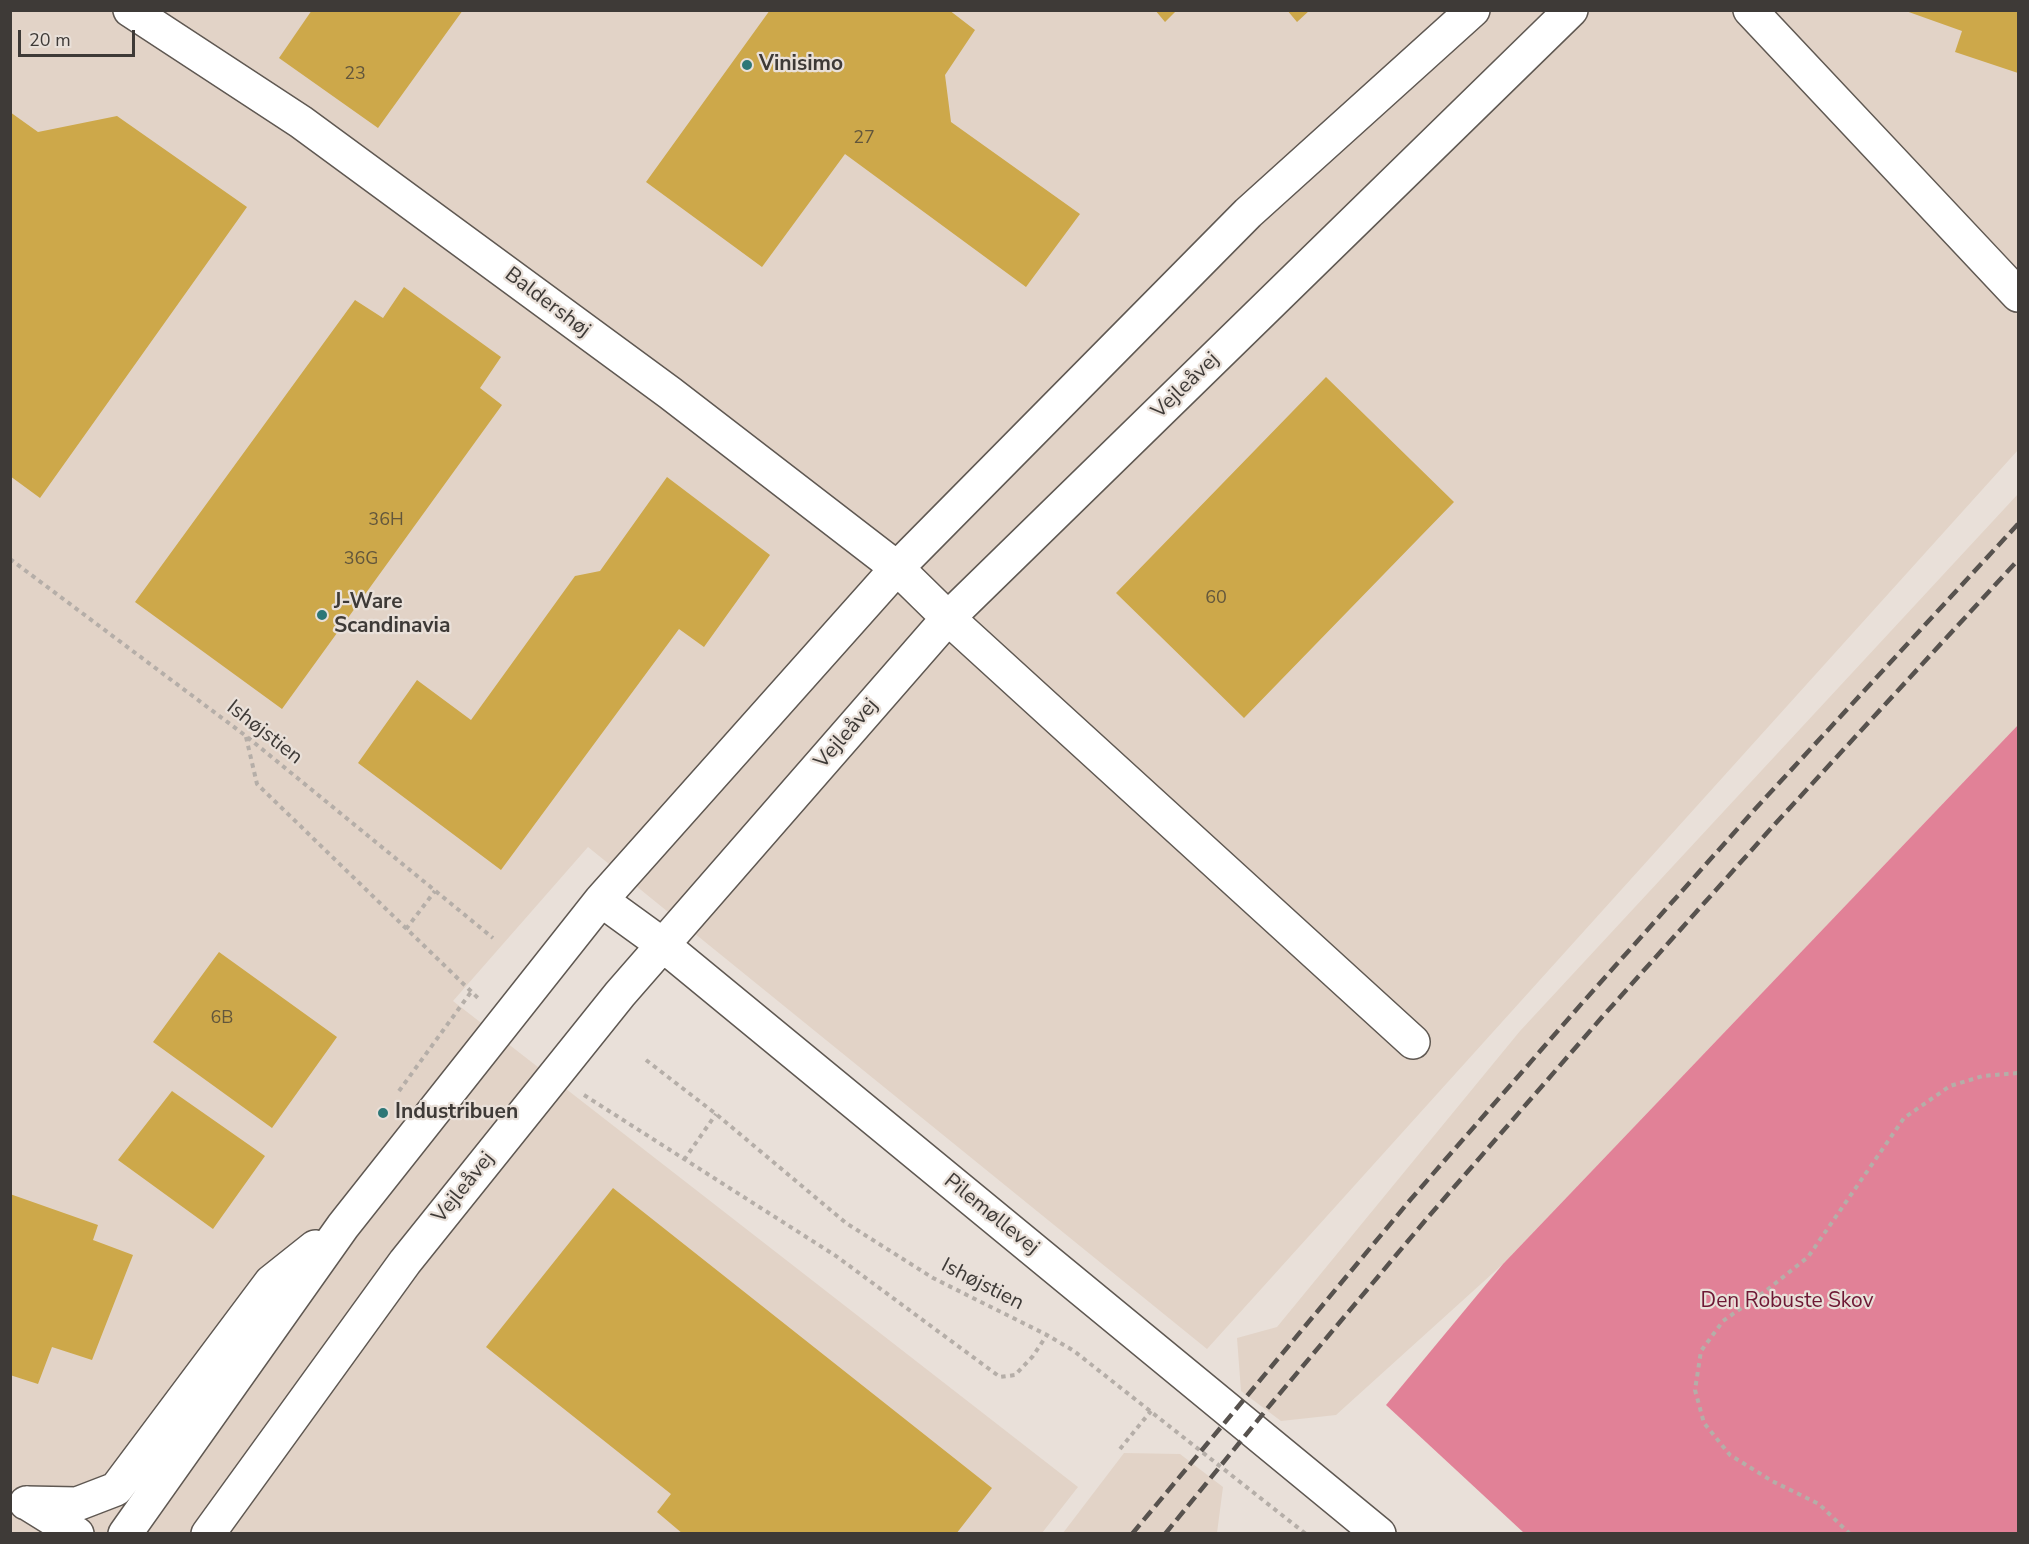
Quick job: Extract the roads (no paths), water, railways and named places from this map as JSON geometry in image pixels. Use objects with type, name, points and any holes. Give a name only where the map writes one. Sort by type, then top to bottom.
[{"type":"street","name":"Baldershøj","points":[[130,10],[301,122],[670,393],[897,568],[948,618],[1413,1042]]},
{"type":"street","points":[[125,1533],[343,1226],[601,900],[897,568],[1248,213],[1473,10]]},
{"type":"street","name":"Vejleåvej","points":[[208,1533],[405,1262],[620,994],[948,618],[1571,10]]},
{"type":"street","points":[[1750,10],[2019,295]]},
{"type":"street","name":"Pilemøllevej","points":[[601,900],[663,945],[1378,1533]]},
{"type":"street","points":[[18,1500],[77,1504],[116,1489],[271,1281],[343,1226]]},
{"type":"street","points":[[18,1500],[77,1533]]},
{"type":"railway","points":[[1132,1534],[1411,1199],[1583,1002],[1757,807],[2018,524]]},
{"type":"railway","points":[[1165,1534],[1429,1216],[1603,1016],[1775,824],[2018,560]]},
{"type":"place","name":"Vinisimo","points":[[747,65]]},
{"type":"place","name":"J-Ware Scandinavia","points":[[322,615]]},
{"type":"place","name":"Industribuen","points":[[383,1113]]},
{"type":"park label","name":"Den Robuste Skov","points":[[1787,1302]]}]
